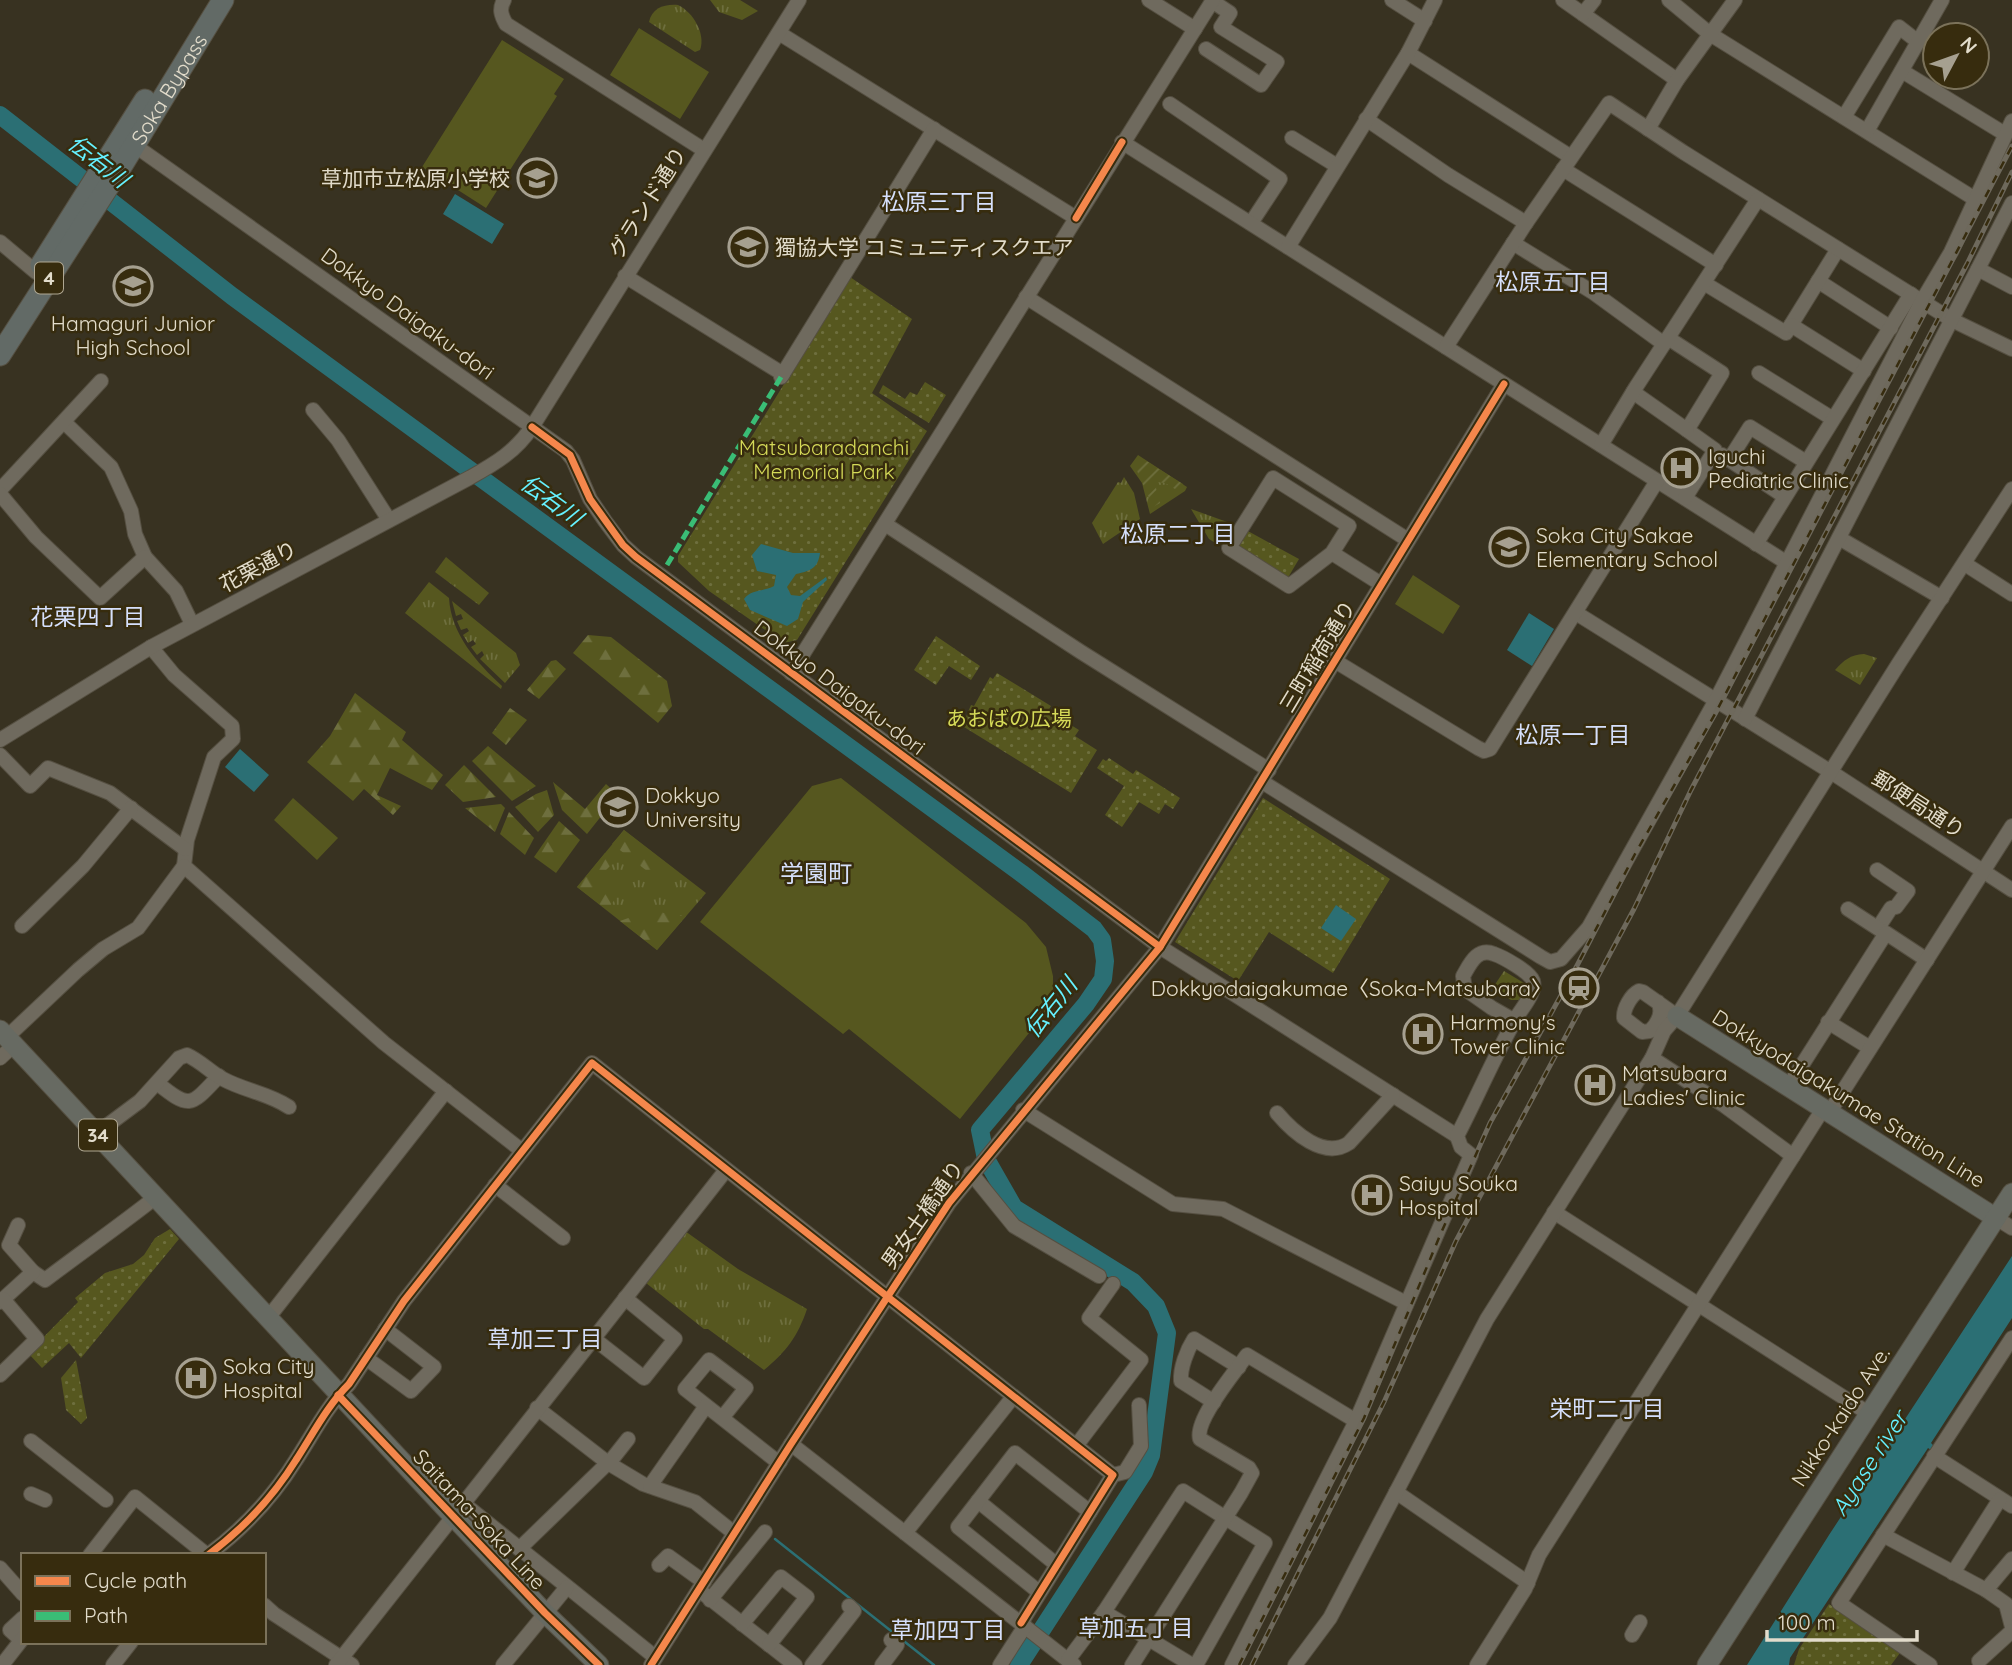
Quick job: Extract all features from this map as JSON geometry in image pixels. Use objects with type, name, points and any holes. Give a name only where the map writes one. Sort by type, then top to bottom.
[{"type":"highway","name":"Soka Bypass","points":[[129,140],[208,0]]},
{"type":"highway","name":"Soka Bypass","points":[[0,355],[92,197],[223,0]]},
{"type":"highway","name":"Soka Bypass","points":[[0,329],[36,272],[92,197]]},
{"type":"main road","name":"Dokkyodaigakumae Station Line","points":[[1668,1017],[1788,1087],[2004,1223]]},
{"type":"main road","name":"Saitama-Soka Line","points":[[5,1042],[97,1133],[338,1395],[459,1511],[545,1614],[599,1665]]},
{"type":"main road","name":"Nikko-kaido Ave.","points":[[1707,1665],[1868,1413],[2004,1223],[2012,1193]]},
{"type":"street","points":[[504,0],[501,7],[506,24],[704,150]]},
{"type":"street","name":"グランド通り","points":[[532,427],[799,0]]},
{"type":"street","points":[[1149,0],[1195,29]]},
{"type":"street","points":[[1392,0],[1425,20]]},
{"type":"street","points":[[1288,247],[1408,53],[1435,0]]},
{"type":"street","points":[[1563,0],[1677,80]]},
{"type":"street","points":[[1583,14],[1594,0]]},
{"type":"street","points":[[1670,0],[1710,34],[1975,200]]},
{"type":"street","points":[[1648,129],[1677,80],[1735,0]]},
{"type":"street","points":[[1867,131],[1942,0]]},
{"type":"street","points":[[791,673],[1213,1],[1230,13],[1221,27],[1277,62],[1261,85],[1206,49]]},
{"type":"street","points":[[1844,117],[1899,27],[1917,41]]},
{"type":"street","points":[[779,33],[1076,218]]},
{"type":"street","points":[[1408,53],[1716,265]]},
{"type":"street","points":[[1756,544],[1891,328],[1951,252],[2009,127],[1902,71]]},
{"type":"street","points":[[1446,347],[1526,223],[1609,103],[1952,320],[2012,349]]},
{"type":"street","points":[[1170,104],[1280,179],[1251,223]]},
{"type":"street","points":[[1366,119],[1448,175],[1526,223]]},
{"type":"street","points":[[625,276],[782,376],[934,129]]},
{"type":"street","points":[[1292,138],[1337,166]]},
{"type":"street","name":"Dokkyo Daigaku-dori","points":[[129,140],[570,455],[590,499],[623,545],[664,570],[791,673],[1160,947],[1457,1136]]},
{"type":"street","points":[[1122,142],[1787,564]]},
{"type":"street","points":[[1601,445],[1758,199]]},
{"type":"street","points":[[1745,719],[2012,203]]},
{"type":"street","points":[[0,242],[36,272]]},
{"type":"street","points":[[1513,243],[1666,341],[1722,373],[1687,430]]},
{"type":"street","points":[[1704,283],[1786,333],[1838,249]]},
{"type":"street","points":[[1978,269],[2010,282]]},
{"type":"street","points":[[1818,281],[1891,328]]},
{"type":"street","points":[[1026,297],[1408,540]]},
{"type":"street","points":[[885,524],[1541,957],[1557,962],[1589,927],[1716,700],[1787,564],[1917,298]]},
{"type":"street","points":[[1791,325],[1864,371]]},
{"type":"street","points":[[1759,373],[1833,419]]},
{"type":"street","points":[[101,381],[0,492],[36,537],[100,598],[145,556]]},
{"type":"street","name":"三町稲荷通り","points":[[1160,947],[1504,384]]},
{"type":"street","points":[[1633,393],[1784,496]]},
{"type":"street","points":[[313,410],[338,440],[389,520]]},
{"type":"street","points":[[64,422],[111,467],[131,510],[135,534],[145,556],[176,591],[192,624]]},
{"type":"street","name":"花栗通り","points":[[0,740],[192,624],[497,463],[518,445],[532,427]]},
{"type":"street","points":[[1729,460],[1750,427],[1806,462]]},
{"type":"street","points":[[1685,498],[1715,450]]},
{"type":"street","points":[[1273,478],[1349,526],[1332,553],[1289,586],[1229,548],[1273,478]]},
{"type":"street","points":[[1335,661],[1484,751],[1493,746],[1657,481]]},
{"type":"street","points":[[1295,1665],[1330,1618],[1475,1341],[1652,1058],[1668,1017],[1831,772],[2012,489]]},
{"type":"street","points":[[1839,538],[1942,598]]},
{"type":"street","points":[[1332,553],[1381,584]]},
{"type":"street","points":[[1965,564],[2012,594]]},
{"type":"street","name":"郵便局通り","points":[[1576,613],[1831,772],[2012,890]]},
{"type":"street","points":[[5,1042],[78,970],[103,949],[138,928],[184,866],[186,849],[214,757],[233,739],[232,726],[190,690],[151,647]]},
{"type":"street","points":[[0,755],[30,786],[48,768],[110,793],[186,849]]},
{"type":"street","points":[[22,926],[83,866],[131,808]]},
{"type":"street","points":[[1477,1665],[1528,1583],[1538,1555],[1793,1156],[1870,1048],[2012,826]]},
{"type":"street","points":[[184,866],[384,1042],[521,1150]]},
{"type":"street","points":[[1788,1087],[1882,931],[1891,908],[1896,907],[1908,891],[1877,870]]},
{"type":"street","points":[[1848,909],[1927,960]]},
{"type":"street","name":"男女土橋通り","points":[[653,1661],[704,1591],[734,1534],[790,1444],[936,1221],[973,1170],[1160,947]]},
{"type":"street","points":[[1232,1665],[1356,1421],[1471,1155],[1461,1147],[1457,1136],[1499,1049],[1515,1021],[1533,989],[1529,975],[1488,952],[1480,953],[1474,958],[1462,982],[1471,995],[1515,1021]]},
{"type":"street","points":[[1639,991],[1658,1002],[1668,1017],[1646,1033],[1627,1023],[1623,1014],[1639,991]]},
{"type":"street","points":[[1492,1008],[1500,1033],[1499,1049]]},
{"type":"street","points":[[1828,1022],[1870,1048]]},
{"type":"street","points":[[97,1133],[140,1101],[179,1058],[187,1055],[202,1062],[219,1076],[275,1098],[289,1107]]},
{"type":"street","points":[[1652,1058],[1725,1106],[1793,1156]]},
{"type":"street","points":[[212,1553],[257,1514],[404,1301],[592,1063],[1114,1475]]},
{"type":"street","points":[[157,1083],[180,1101],[188,1102],[195,1100],[219,1076]]},
{"type":"street","points":[[268,1318],[446,1091]]},
{"type":"street","points":[[1277,1113],[1288,1126],[1315,1143],[1332,1149],[1341,1148],[1349,1143],[1393,1095]]},
{"type":"street","points":[[1023,1110],[1173,1204],[1223,1209],[1406,1303]]},
{"type":"street","points":[[266,1607],[343,1662],[537,1408],[726,1170]]},
{"type":"street","points":[[973,1170],[1014,1226],[1099,1276]]},
{"type":"street","points":[[495,1185],[563,1238]]},
{"type":"street","points":[[18,1225],[4,1245],[44,1280],[103,1239],[156,1197]]},
{"type":"street","points":[[1554,1212],[1868,1413]]},
{"type":"street","points":[[0,1375],[37,1339],[2,1297],[33,1272]]},
{"type":"street","points":[[1076,1446],[1141,1360],[1089,1318],[1114,1284]]},
{"type":"street","points":[[593,1338],[644,1378],[676,1339],[625,1298]]},
{"type":"street","points":[[366,1357],[411,1391],[434,1367],[385,1329]]},
{"type":"street","points":[[1930,1665],[1839,1603],[2012,1338]]},
{"type":"street","points":[[1214,1402],[1181,1381],[1186,1351],[1194,1339],[1239,1367]]},
{"type":"street","points":[[1132,1665],[1252,1473],[1249,1468],[1200,1439],[1199,1429],[1247,1354],[1356,1421]]},
{"type":"street","points":[[722,1418],[746,1388],[709,1360],[685,1389],[706,1406],[779,1462]]},
{"type":"street","points":[[905,1533],[1013,1397]]},
{"type":"street","points":[[1000,1665],[1024,1626],[1039,1592],[1090,1512],[1114,1475],[1125,1472],[1141,1446],[1139,1405]]},
{"type":"street","points":[[650,1486],[706,1406]]},
{"type":"street","points":[[537,1408],[608,1462],[650,1486],[695,1502],[734,1534]]},
{"type":"street","points":[[519,1549],[628,1439]]},
{"type":"street","points":[[31,1441],[106,1500]]},
{"type":"street","points":[[790,1444],[1071,1663],[1104,1612],[1183,1491],[1265,1544],[1194,1665],[1104,1612]]},
{"type":"street","points":[[1039,1592],[958,1527],[1015,1453],[1090,1512]]},
{"type":"street","points":[[1934,1456],[2006,1502],[1953,1573]]},
{"type":"street","points":[[1396,1492],[1528,1583]]},
{"type":"street","points":[[92,1553],[135,1497],[210,1553]]},
{"type":"street","points":[[978,1501],[1057,1564]]},
{"type":"street","points":[[459,1511],[519,1549],[653,1661]]},
{"type":"street","points":[[704,1591],[765,1532]]},
{"type":"street","points":[[1883,1535],[1986,1590],[2006,1604],[2012,1629],[1979,1664]]},
{"type":"street","points":[[659,1565],[668,1556],[704,1591],[790,1664]]},
{"type":"street","points":[[1986,1590],[2012,1559]]},
{"type":"street","points":[[0,1567],[21,1592]]},
{"type":"street","points":[[742,1624],[781,1577],[807,1597],[769,1645]]},
{"type":"street","points":[[503,1665],[567,1587]]},
{"type":"street","points":[[812,1665],[854,1611],[849,1606]]},
{"type":"street","points":[[21,1620],[10,1630],[21,1638]]},
{"type":"street","points":[[2,1665],[21,1640]]},
{"type":"street","points":[[882,1665],[897,1645],[891,1640]]},
{"type":"street","points":[[113,1665],[129,1644]]},
{"type":"green space","points":[[710,0],[740,0],[758,11],[742,20],[719,12]]},
{"type":"green space","points":[[678,5],[689,13],[697,24],[701,37],[700,50],[695,52],[649,22],[659,8]]},
{"type":"green space","points":[[639,28],[709,72],[680,119],[610,75]]},
{"type":"green space","points":[[502,40],[564,79],[554,94],[557,96],[486,208],[422,167]]},
{"type":"green space","name":"Matsubaradanchi Memorial Park","points":[[850,277],[912,319],[872,393],[927,431],[797,640],[784,643],[709,591],[678,562],[678,556]]},
{"type":"green space","points":[[925,382],[946,395],[929,423],[879,393],[883,385],[905,399],[910,392],[917,395]]},
{"type":"green space","points":[[1138,455],[1187,487],[1150,514],[1142,483],[1130,466]]},
{"type":"green space","points":[[1139,459],[1183,484],[1184,489],[1180,492],[1165,483],[1157,482],[1160,503],[1153,507],[1134,464]]},
{"type":"green space","points":[[1124,477],[1134,493],[1140,519],[1103,544],[1092,523]]},
{"type":"green space","points":[[1191,509],[1230,523],[1217,544],[1209,539]]},
{"type":"green space","points":[[1246,530],[1299,559],[1286,581],[1236,546]]},
{"type":"green space","points":[[446,557],[489,593],[479,605],[435,572]]},
{"type":"green space","points":[[1413,575],[1460,606],[1443,634],[1395,604]]},
{"type":"green space","points":[[429,582],[449,598],[460,636],[483,668],[502,686],[501,689],[405,613]]},
{"type":"green space","points":[[452,601],[516,653],[520,665],[505,683],[480,659],[484,655],[482,651],[477,655],[471,647],[476,644],[473,640],[468,643],[463,635],[469,631],[467,628],[461,630],[457,621],[463,619],[461,614],[456,616]]},
{"type":"green space","points":[[588,635],[611,637],[667,681],[672,706],[658,723],[573,653]]},
{"type":"green space","points":[[936,636],[980,666],[971,680],[949,666],[936,685],[914,670]]},
{"type":"green space","points":[[1864,654],[1877,658],[1860,685],[1835,670],[1848,659]]},
{"type":"green space","points":[[556,660],[566,669],[539,699],[527,690],[551,661]]},
{"type":"green space","name":"あおばの広場","points":[[997,673],[1051,706],[1048,711],[1079,730],[1075,736],[1097,750],[1071,793],[964,727],[966,723],[960,719],[965,719],[990,677],[993,679]]},
{"type":"green space","points":[[355,693],[406,732],[402,740],[443,775],[432,790],[390,768],[377,795],[401,806],[393,815],[364,789],[353,801],[307,762],[330,736]]},
{"type":"green space","points":[[510,708],[527,720],[506,745],[492,733]]},
{"type":"green space","points":[[488,746],[536,786],[512,801],[472,761]]},
{"type":"green space","points":[[1109,758],[1133,774],[1136,770],[1180,798],[1173,809],[1165,804],[1159,814],[1139,802],[1122,827],[1105,815],[1124,786],[1097,768],[1103,759],[1106,761]]},
{"type":"green space","points":[[464,765],[496,797],[463,802],[445,785]]},
{"type":"green space","points":[[841,778],[1026,923],[1046,947],[1053,976],[1053,1003],[960,1119],[849,1029],[843,1034],[700,922],[812,786]]},
{"type":"green space","points":[[553,782],[585,809],[606,784],[618,795],[587,834],[562,810]]},
{"type":"green space","points":[[547,790],[554,815],[538,832],[515,807]]},
{"type":"green space","points":[[293,798],[338,838],[317,860],[274,820]]},
{"type":"green space","points":[[1263,798],[1390,879],[1333,973],[1269,932],[1238,981],[1175,942]]},
{"type":"green space","points":[[501,804],[505,808],[495,832],[465,808]]},
{"type":"green space","points":[[509,812],[534,838],[525,855],[500,834]]},
{"type":"green space","points":[[559,821],[580,840],[556,873],[534,857]]},
{"type":"green space","points":[[624,830],[706,893],[657,950],[577,887]]},
{"type":"green space","points":[[624,830],[674,869],[665,875],[651,874],[612,844]]},
{"type":"green space","points":[[605,853],[615,861],[605,871],[605,882],[619,894],[607,910],[577,887]]},
{"type":"green space","points":[[648,911],[686,916],[657,950],[620,921]]},
{"type":"green space","points":[[1504,971],[1524,983],[1526,993],[1520,1000],[1511,1000],[1495,990],[1494,986]]},
{"type":"green space","points":[[170,1229],[179,1239],[81,1358],[69,1343],[42,1368],[28,1353],[78,1302],[75,1298],[105,1273],[133,1264],[144,1255],[155,1238]]},
{"type":"green space","points":[[685,1231],[738,1269],[807,1309],[790,1343],[764,1370],[708,1329],[704,1329],[646,1283]]},
{"type":"green space","points":[[76,1360],[87,1418],[81,1424],[66,1410],[61,1378]]},
{"type":"green space","points":[[1829,1604],[1900,1653],[1891,1665],[1794,1665],[1799,1649]]},
{"type":"water","points":[[455,194],[504,224],[492,244],[443,214]]},
{"type":"water","points":[[761,544],[793,553],[820,553],[815,565],[810,570],[796,574],[787,587],[791,595],[800,596],[826,577],[827,580],[803,602],[798,619],[787,626],[750,610],[744,599],[774,586],[776,575],[757,571],[752,555]]},
{"type":"water","points":[[1529,613],[1554,629],[1532,666],[1507,650]]},
{"type":"water","points":[[240,749],[269,775],[254,792],[225,767]]},
{"type":"water","points":[[1336,905],[1356,919],[1341,941],[1321,928]]},
{"type":"water","points":[[2012,1256],[2012,1318],[1931,1443],[1934,1446],[1931,1450],[1928,1448],[1790,1658],[1789,1665],[1747,1665],[1829,1535]]},
{"type":"waterway","name":"伝右川","points":[[0,115],[232,296],[1021,873],[1094,929],[1102,940],[1105,961],[1103,979],[1086,1004],[980,1130],[986,1159],[1014,1208],[1133,1282],[1156,1306],[1167,1333],[1151,1455],[1144,1472],[1019,1665]]},
{"type":"waterway","points":[[775,1539],[934,1665]]},
{"type":"railway","points":[[1239,1665],[1364,1418],[1490,1123],[1569,981],[1635,854],[1715,714],[2012,146]]},
{"type":"railway","points":[[1252,1665],[1384,1402],[1456,1241],[1634,909],[1691,790],[1967,264],[2012,172]]},
{"type":"marked path","points":[[667,565],[781,377]]},
{"type":"cycle path","points":[[1076,218],[1122,142]]},
{"type":"cycle path","points":[[651,1665],[791,1444],[949,1203],[1160,947],[1504,384]]},
{"type":"cycle path","points":[[532,427],[570,455],[590,499],[623,545],[636,557],[1160,947]]},
{"type":"cycle path","points":[[210,1553],[245,1523],[277,1487],[404,1301],[592,1063],[1113,1475],[1021,1623]]},
{"type":"cycle path","points":[[338,1395],[545,1613],[599,1665]]},
{"type":"place","name":"草加市立松原小学校","points":[[537,178]]},
{"type":"place","name":"獨協大学 コミュニティスクエア","points":[[748,247]]},
{"type":"place","name":"Hamaguri Junior High School","points":[[133,286]]},
{"type":"place","name":"Iguchi Pediatric Clinic","points":[[1681,468]]},
{"type":"place","name":"Soka City Sakae Elementary School","points":[[1509,547]]},
{"type":"place","name":"Dokkyo University","points":[[618,807]]},
{"type":"place","name":"Dokkyodaigakumae〈Soka-Matsubara〉","points":[[1579,988]]},
{"type":"place","name":"Harmony's Tower Clinic","points":[[1423,1034]]},
{"type":"place","name":"Matsubara Ladies' Clinic","points":[[1595,1085]]},
{"type":"place","name":"Saiyu Souka Hospital","points":[[1372,1195]]},
{"type":"place","name":"Soka City Hospital","points":[[196,1378]]},
{"type":"district","name":"松原三丁目","points":[[939,201]]},
{"type":"district","name":"松原五丁目","points":[[1553,281]]},
{"type":"district","name":"松原二丁目","points":[[1178,533]]},
{"type":"district","name":"花栗四丁目","points":[[88,616]]},
{"type":"district","name":"松原一丁目","points":[[1573,734]]},
{"type":"district","name":"学園町","points":[[816,873]]},
{"type":"district","name":"草加三丁目","points":[[545,1338]]},
{"type":"district","name":"栄町二丁目","points":[[1607,1408]]},
{"type":"district","name":"草加五丁目","points":[[1136,1627]]},
{"type":"district","name":"草加四丁目","points":[[948,1629]]},
{"type":"water label","name":"Ayase river","points":[[1869,1463]]}]
